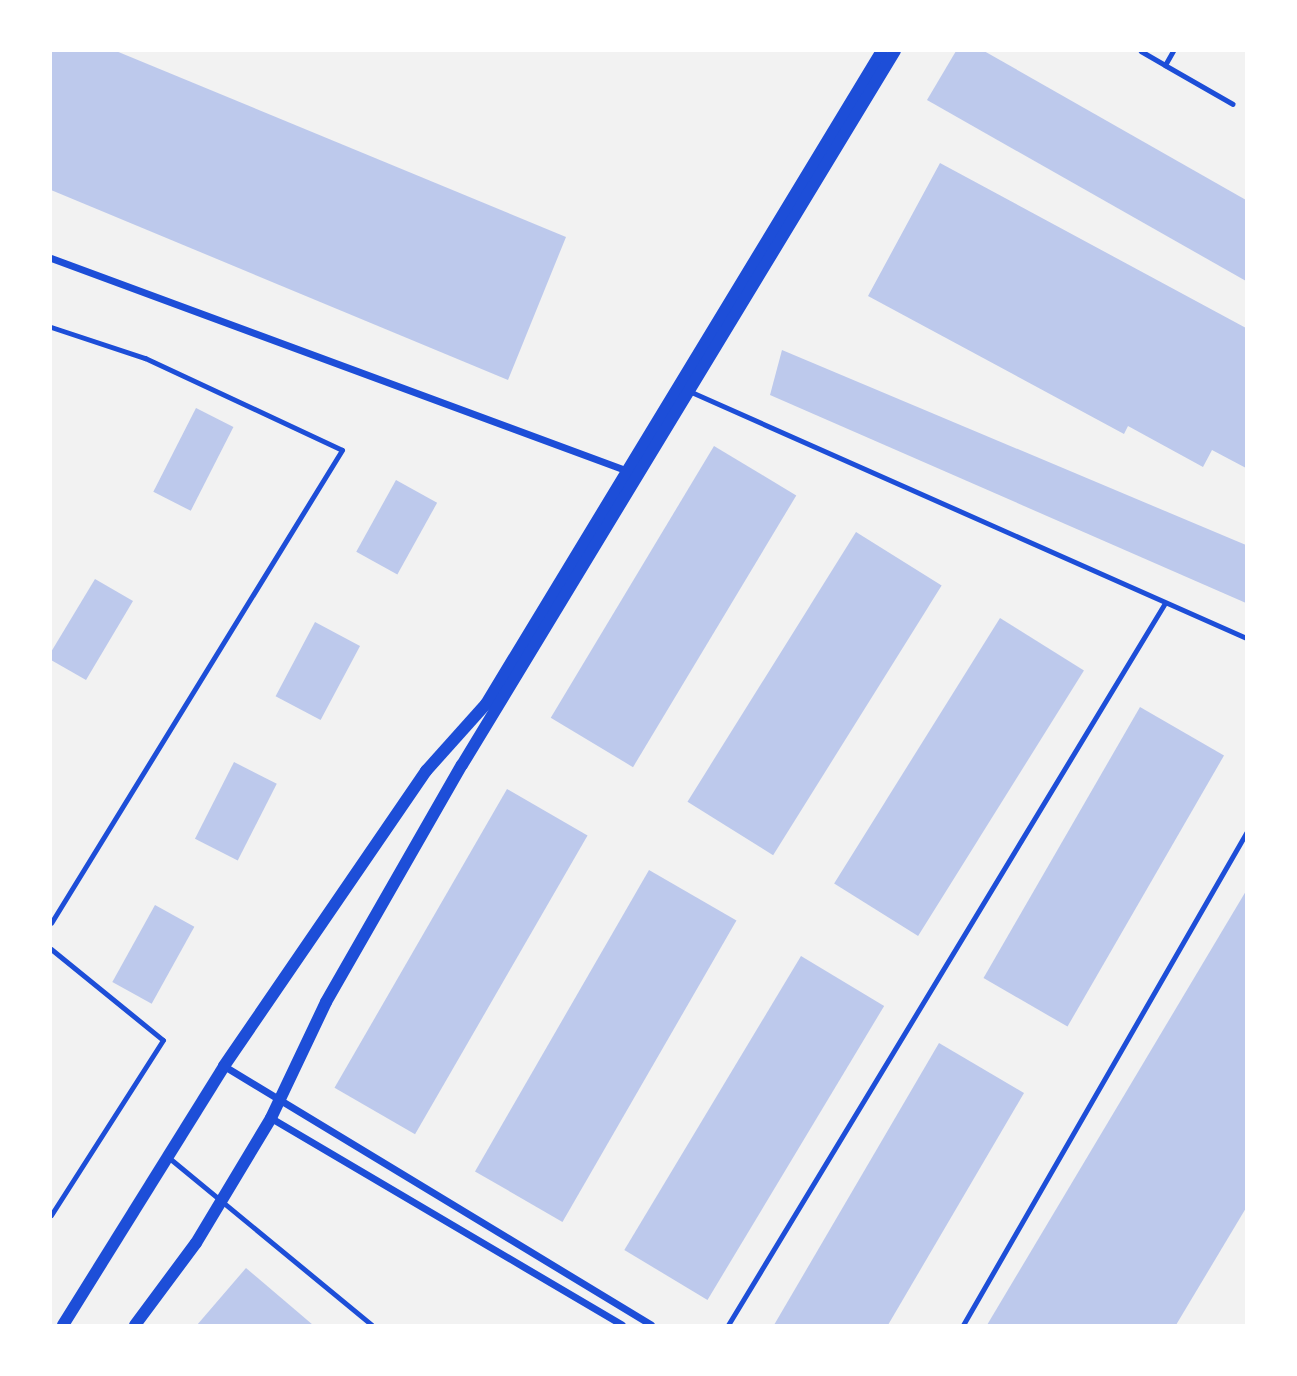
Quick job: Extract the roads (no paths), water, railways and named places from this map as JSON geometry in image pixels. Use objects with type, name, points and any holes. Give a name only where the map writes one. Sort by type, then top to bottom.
[{"type":"street","points":[[135,1325],[222,1198],[271,1118],[326,1002],[462,765],[882,51]]},
{"type":"street","points":[[63,1325],[224,1066],[426,771],[486,704],[628,471],[684,389],[895,51]]},
{"type":"street","points":[[51,258],[628,471]]},
{"type":"street","points":[[224,1066],[651,1325]]},
{"type":"street","points":[[271,1118],[622,1325]]},
{"type":"lane","points":[[51,327],[145,358],[342,450],[51,923]]},
{"type":"lane","points":[[684,389],[1246,638]]},
{"type":"lane","points":[[728,1325],[1166,603]]},
{"type":"lane","points":[[963,1325],[1246,833]]},
{"type":"lane","points":[[51,949],[163,1040],[51,1215]]},
{"type":"lane","points":[[168,1157],[222,1198],[372,1325]]}]
